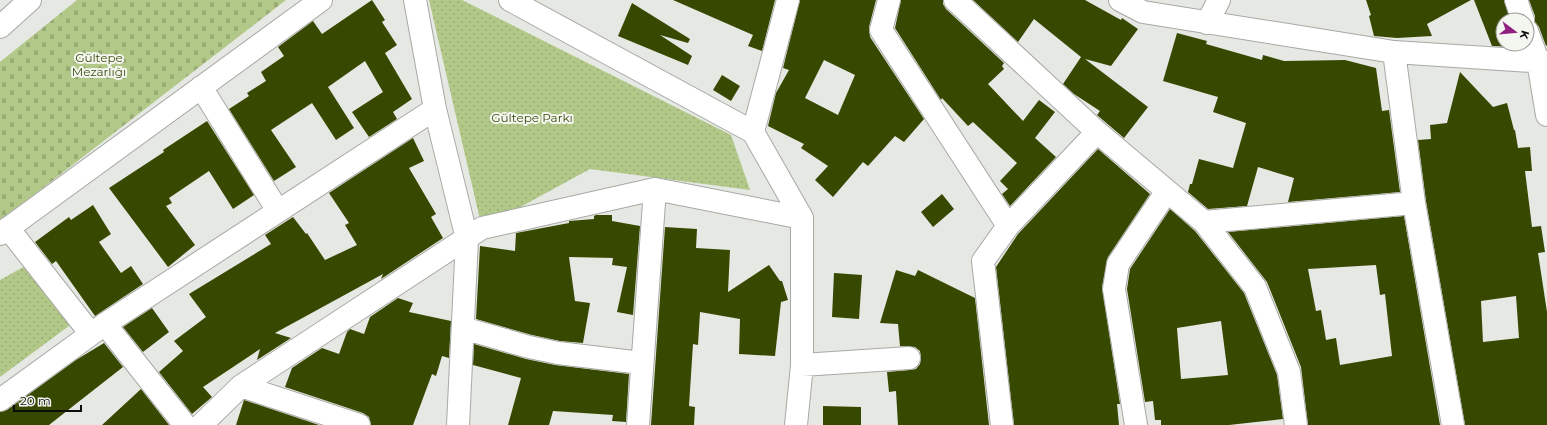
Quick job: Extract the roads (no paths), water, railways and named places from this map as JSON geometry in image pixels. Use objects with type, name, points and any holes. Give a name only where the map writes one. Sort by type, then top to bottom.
[{"type":"street","points":[[0,27],[30,0]]},
{"type":"street","points":[[185,425],[98,329],[4,231],[322,0]]},
{"type":"street","points":[[415,0],[435,109],[467,239],[458,425]]},
{"type":"street","points":[[510,0],[753,132],[802,218],[802,365],[796,425]]},
{"type":"street","points":[[753,132],[788,0]]},
{"type":"street","points":[[889,0],[881,30],[1008,226]]},
{"type":"street","points":[[955,0],[1096,132],[1204,222],[1255,287],[1289,372],[1296,425]]},
{"type":"street","points":[[1120,0],[1143,12],[1394,52],[1542,62]]},
{"type":"street","points":[[1207,23],[1219,0]]},
{"type":"street","points":[[1516,0],[1520,12]]},
{"type":"street","points":[[1535,48],[1542,62],[1547,115]]},
{"type":"street","points":[[1394,52],[1414,203],[1453,425]]},
{"type":"street","points":[[201,87],[278,211]]},
{"type":"street","points":[[0,400],[98,329],[435,109]]},
{"type":"street","points":[[1002,425],[984,261],[1008,226],[1096,132]]},
{"type":"street","points":[[201,425],[241,386],[482,228],[655,188],[802,218]]},
{"type":"street","points":[[638,425],[655,188]]},
{"type":"street","points":[[1136,425],[1114,289],[1118,264],[1167,191]]},
{"type":"street","points":[[1204,222],[1414,203]]},
{"type":"street","points":[[463,328],[558,353],[642,363]]},
{"type":"street","points":[[802,365],[909,358]]},
{"type":"street","points":[[241,386],[358,425]]},
{"type":"park label","name":"Gültepe Mezarlığı","points":[[99,64]]},
{"type":"park label","name":"Gültepe Parkı","points":[[532,117]]}]
